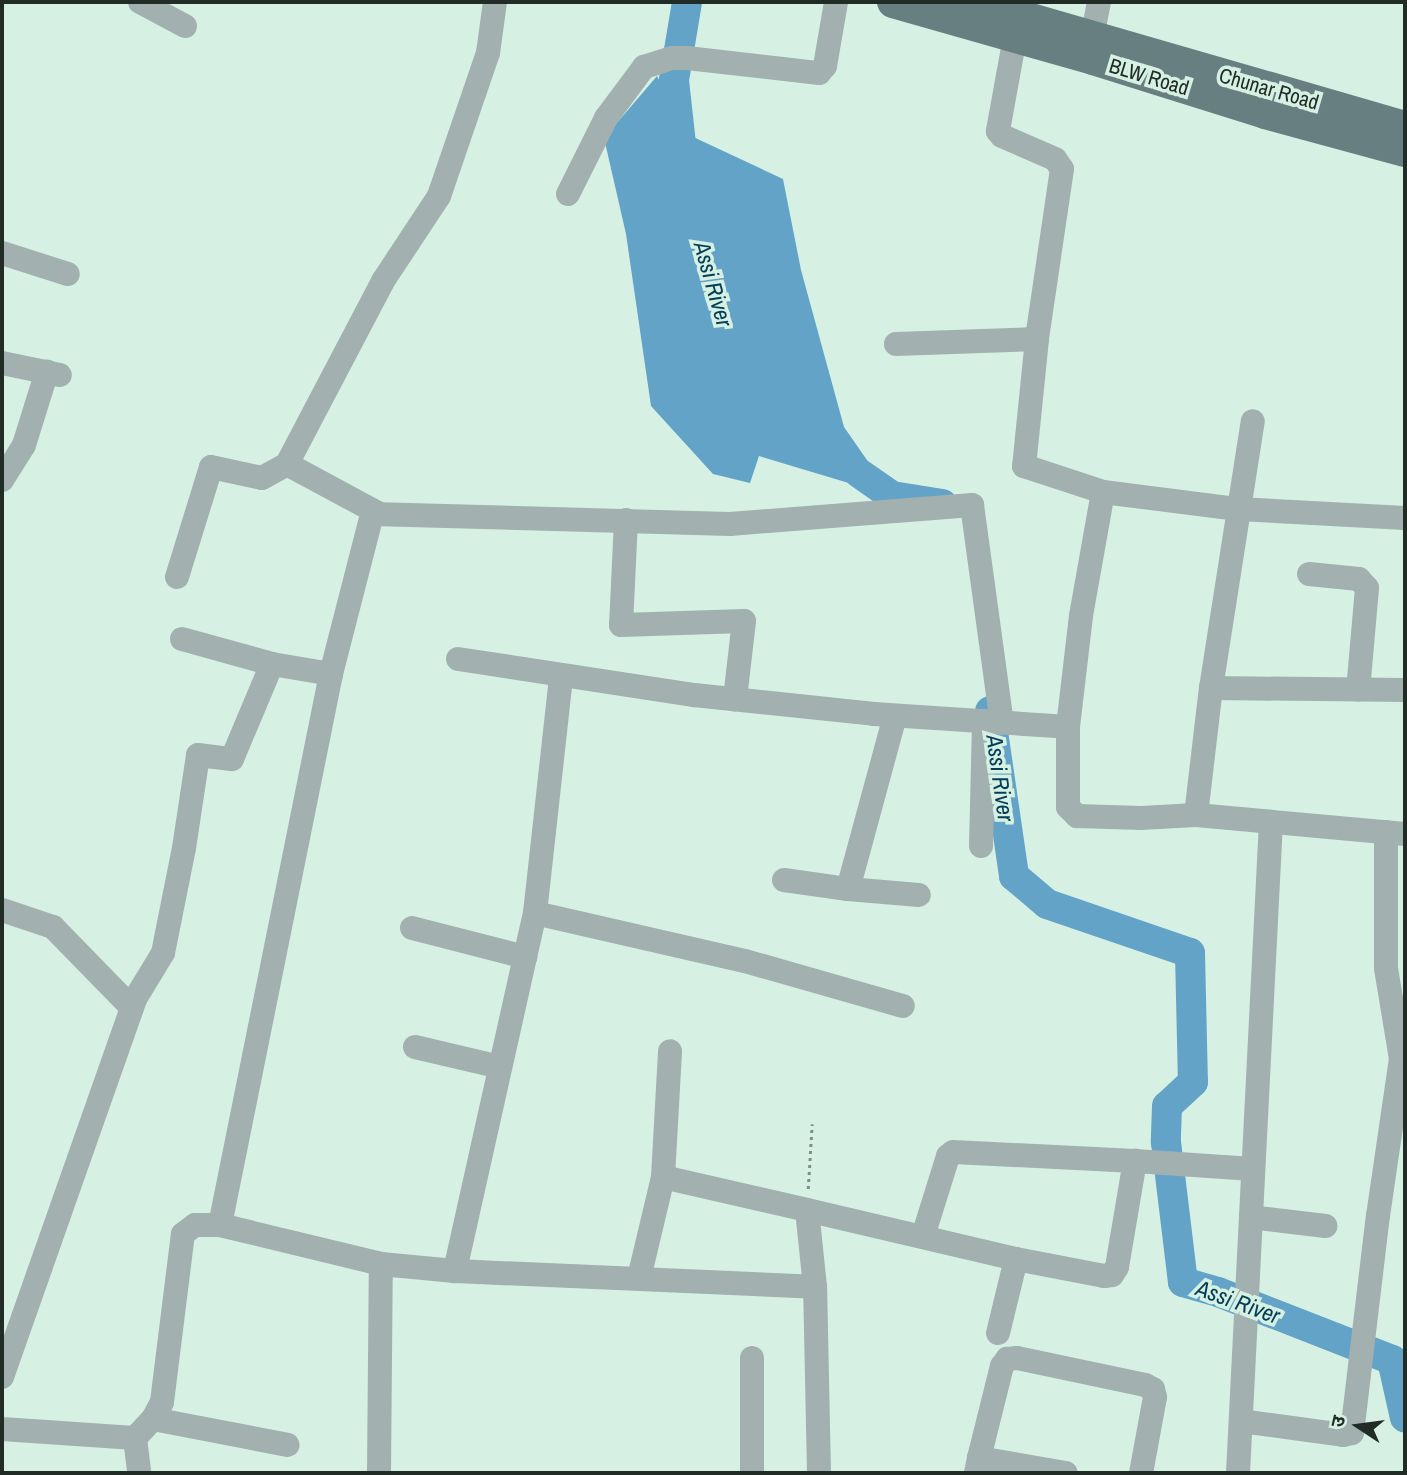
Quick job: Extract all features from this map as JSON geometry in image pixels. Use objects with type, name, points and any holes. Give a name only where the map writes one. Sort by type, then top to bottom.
[{"type":"main road","name":"BLW Road","points":[[893,2],[939,8],[1015,37],[1089,46],[1265,113],[1405,150]]},
{"type":"main road","name":"Chunar Road","points":[[972,2],[1089,46],[1405,127]]},
{"type":"street","points":[[140,2],[185,26]]},
{"type":"street","points":[[177,577],[211,467],[262,478],[287,464],[383,281],[439,196],[488,53],[495,2]]},
{"type":"street","points":[[568,194],[622,93],[644,67],[679,58],[819,73],[825,66],[836,2]]},
{"type":"street","points":[[1089,46],[1100,2]]},
{"type":"street","points":[[1015,37],[998,131],[1002,136],[1055,159],[1062,169],[1037,339],[1024,466],[1103,492],[1238,509],[1405,518]]},
{"type":"street","points":[[2,253],[68,274]]},
{"type":"street","points":[[896,344],[1037,339]]},
{"type":"street","points":[[2,363],[53,373],[24,444],[2,480]]},
{"type":"street","points":[[1196,815],[1211,688],[1253,421]]},
{"type":"street","points":[[287,464],[376,512],[730,524],[972,505],[993,722],[981,846]]},
{"type":"street","points":[[1103,492],[1080,616],[1068,727],[1068,807],[1077,816],[1141,818],[1196,815],[1395,833],[1396,968],[1401,1059],[1378,1216],[1352,1433],[1343,1435],[1241,1421]]},
{"type":"street","points":[[220,1225],[331,674],[370,516],[376,512]]},
{"type":"street","points":[[626,520],[621,625],[744,621],[735,699]]},
{"type":"street","points":[[1309,574],[1359,579],[1367,588],[1358,690]]},
{"type":"street","points":[[182,639],[272,664],[331,674]]},
{"type":"street","points":[[458,659],[561,677],[735,699],[895,716],[1068,727]]},
{"type":"street","points":[[2,1377],[132,1008],[163,953],[184,848],[198,755],[232,759],[272,664]]},
{"type":"street","points":[[455,1271],[535,913],[561,677]]},
{"type":"street","points":[[1211,688],[1405,690]]},
{"type":"street","points":[[848,889],[895,716]]},
{"type":"street","points":[[1238,1473],[1271,822]]},
{"type":"street","points":[[784,880],[919,895]]},
{"type":"street","points":[[2,910],[53,927],[132,1008]]},
{"type":"street","points":[[535,913],[745,961],[904,1006]]},
{"type":"street","points":[[412,929],[524,957]]},
{"type":"street","points":[[415,1047],[500,1067]]},
{"type":"street","points":[[639,1278],[663,1177],[670,1051]]},
{"type":"street","points":[[923,1236],[948,1156],[953,1152],[1253,1169]]},
{"type":"street","points":[[663,1177],[1016,1259],[1112,1275],[1117,1267],[1135,1161]]},
{"type":"street","points":[[807,1210],[815,1287],[819,1473]]},
{"type":"street","points":[[1251,1217],[1325,1226]]},
{"type":"street","points":[[4,1436],[135,1438],[153,1419],[163,1391],[183,1234],[195,1226],[220,1225],[382,1264],[455,1271],[815,1287]]},
{"type":"street","points":[[998,1333],[1016,1259]]},
{"type":"street","points":[[379,1473],[382,1264]]},
{"type":"street","points":[[1066,1473],[977,1465],[1002,1366],[1007,1359],[1017,1357],[1145,1385],[1153,1390],[1155,1397],[1141,1473]]},
{"type":"street","points":[[752,1359],[752,1473]]},
{"type":"street","points":[[153,1419],[288,1445]]},
{"type":"street","points":[[135,1438],[139,1473]]},
{"type":"path","points":[[807,1210],[812,1124]]},
{"type":"water","points":[[657,76],[689,135],[783,179],[801,270],[844,427],[892,496],[759,456],[750,483],[713,474],[651,406],[626,234],[604,138]]},
{"type":"waterway","name":"Assi River","points":[[682,153],[674,80],[687,2]]},
{"type":"waterway","name":"Assi River","points":[[859,473],[892,496],[942,504]]},
{"type":"waterway","name":"Assi River","points":[[990,711],[1014,876],[1047,904],[1190,953],[1193,1082],[1167,1106],[1166,1142],[1183,1282],[1218,1292],[1392,1360],[1405,1418]]}]
